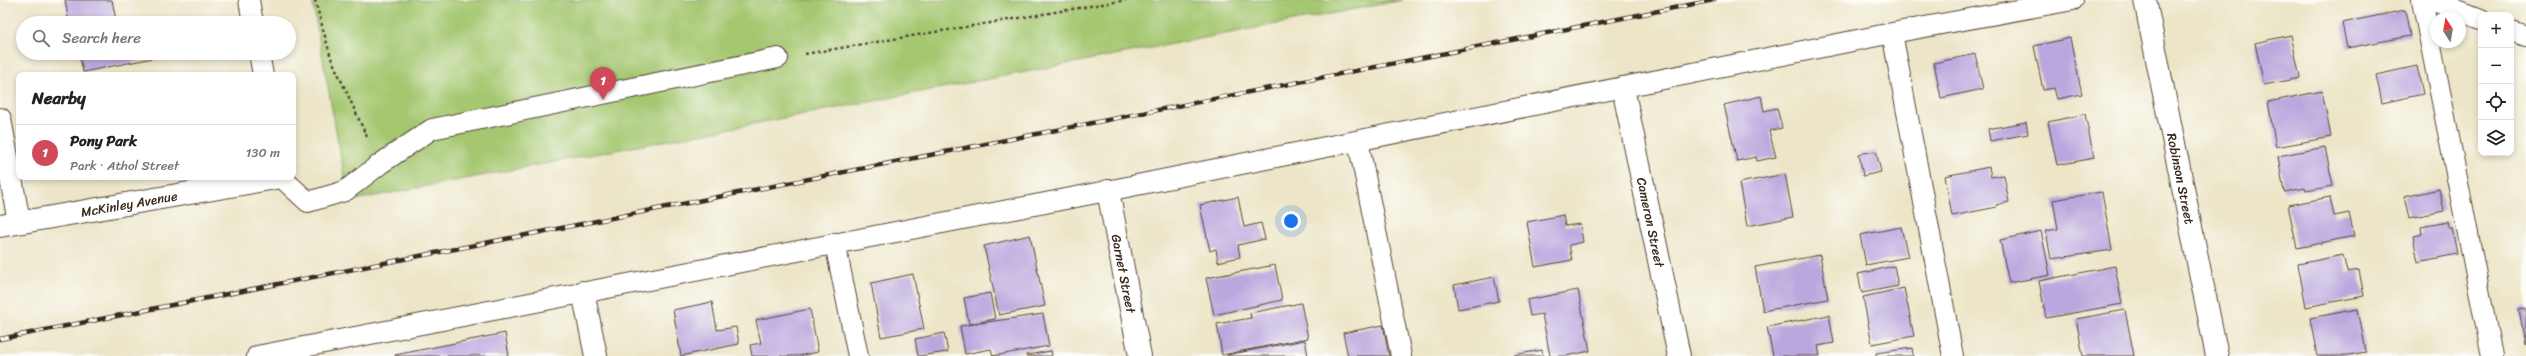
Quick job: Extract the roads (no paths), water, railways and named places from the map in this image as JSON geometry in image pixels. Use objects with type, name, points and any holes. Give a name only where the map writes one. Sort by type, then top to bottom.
[{"type":"street","name":"Robinson Street","points":[[2145,0],[2217,356]]},
{"type":"street","name":"Cameron Street","points":[[1623,88],[1679,356]]},
{"type":"street","points":[[0,119],[10,224]]},
{"type":"street","name":"McKinley Avenue","points":[[10,224],[264,180]]},
{"type":"street","name":"Garnet Street","points":[[1108,191],[1140,356]]},
{"type":"street","points":[[583,292],[596,356]]},
{"type":"lane","points":[[249,0],[252,16]]},
{"type":"lane","points":[[257,356],[311,350],[583,292],[1108,191],[1892,33],[2073,0]]},
{"type":"lane","points":[[2422,0],[2492,356]]},
{"type":"lane","points":[[2431,0],[2478,18]]},
{"type":"lane","points":[[2514,32],[2526,36]]},
{"type":"lane","points":[[1892,33],[1953,356]]},
{"type":"lane","points":[[284,180],[308,202],[345,191],[380,164],[432,129],[778,58]]},
{"type":"lane","points":[[260,60],[262,72]]},
{"type":"lane","points":[[1358,141],[1401,356]]},
{"type":"lane","points":[[835,243],[858,356]]},
{"type":"railway","points":[[0,339],[1714,0]]},
{"type":"place","name":"Pony Park","points":[[603,100]]}]
